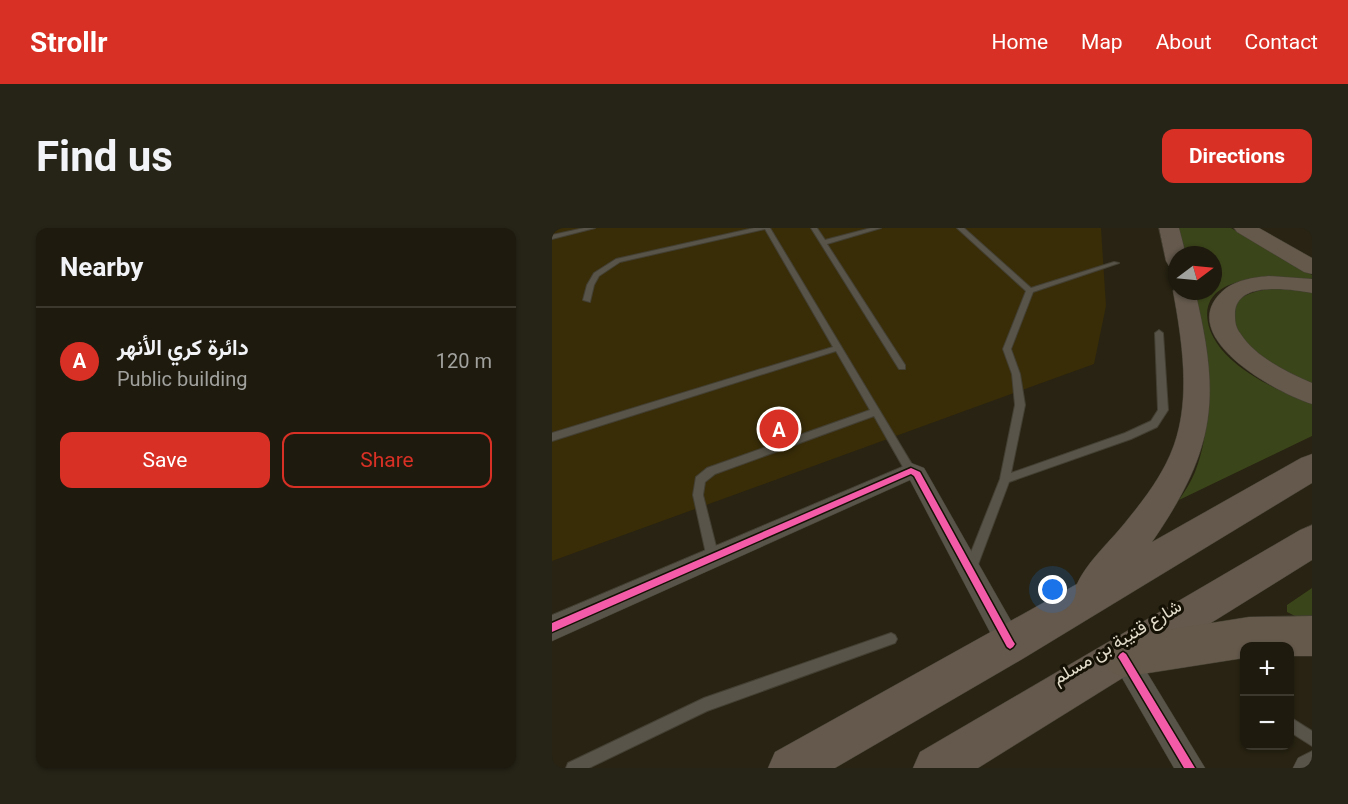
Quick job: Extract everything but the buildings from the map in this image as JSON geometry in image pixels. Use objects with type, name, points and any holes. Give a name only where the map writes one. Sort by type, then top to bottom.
[{"type":"highway","points":[[1169,228],[1173,246]]},
{"type":"highway","points":[[1244,228],[1312,267]]},
{"type":"highway","points":[[1273,228],[1312,249]]},
{"type":"highway","points":[[1312,286],[1270,282],[1236,290],[1224,301],[1223,325],[1244,354],[1270,374],[1312,394]]},
{"type":"highway","points":[[1081,603],[1110,570],[1150,514],[1173,480],[1189,444],[1196,406],[1193,346],[1185,300]]},
{"type":"highway","points":[[791,768],[1081,603],[1312,467]]},
{"type":"highway","name":"شارع قتيبة بن مسلم","points":[[936,768],[1312,541]]},
{"type":"highway","points":[[1250,642],[1312,636]]},
{"type":"highway","points":[[1123,657],[1240,643]]},
{"type":"street","points":[[552,628],[911,471],[917,474],[1010,644]]},
{"type":"street","points":[[1123,657],[1191,768]]},
{"type":"street","points":[[1308,768],[1312,766]]},
{"type":"lane","points":[[552,237],[592,228]]},
{"type":"lane","points":[[587,300],[589,286],[597,272],[618,260],[765,228],[911,471]]},
{"type":"lane","points":[[814,228],[902,367]]},
{"type":"lane","points":[[823,243],[878,228]]},
{"type":"lane","points":[[960,228],[1030,291]]},
{"type":"lane","points":[[1030,291],[1116,263]]},
{"type":"lane","points":[[970,570],[1005,479],[1020,405],[1016,374],[1007,349],[1030,291]]},
{"type":"lane","points":[[1005,479],[1128,436],[1154,423],[1163,410],[1159,333]]},
{"type":"lane","points":[[552,437],[838,348]]},
{"type":"lane","points":[[713,558],[698,495],[700,480],[711,471],[876,412]]},
{"type":"lane","points":[[573,768],[704,705],[891,639]]},
{"type":"lane","points":[[1294,727],[1312,739]]},
{"type":"shaded area","points":[[552,228],[1101,228],[1106,306],[1094,364],[552,561]]},
{"type":"green space","points":[[1174,228],[1231,228],[1312,275],[1312,281],[1260,278],[1242,281],[1222,290],[1222,246],[1179,246]]},
{"type":"green space","points":[[1281,288],[1312,291],[1312,389],[1295,383],[1233,333],[1234,303],[1256,291]]},
{"type":"green space","points":[[1194,300],[1212,300],[1207,311],[1210,330],[1217,343],[1239,366],[1253,376],[1283,392],[1312,403],[1312,436],[1179,500],[1195,472],[1206,428],[1206,382]]},
{"type":"green space","points":[[1312,588],[1312,619],[1297,617],[1287,612],[1287,605]]},
{"type":"cycle path","points":[[552,628],[911,471],[917,474],[1010,644]]},
{"type":"cycle path","points":[[1123,657],[1190,768]]},
{"type":"place","name":"دائرة كري الأنهر","points":[[779,429]]}]
